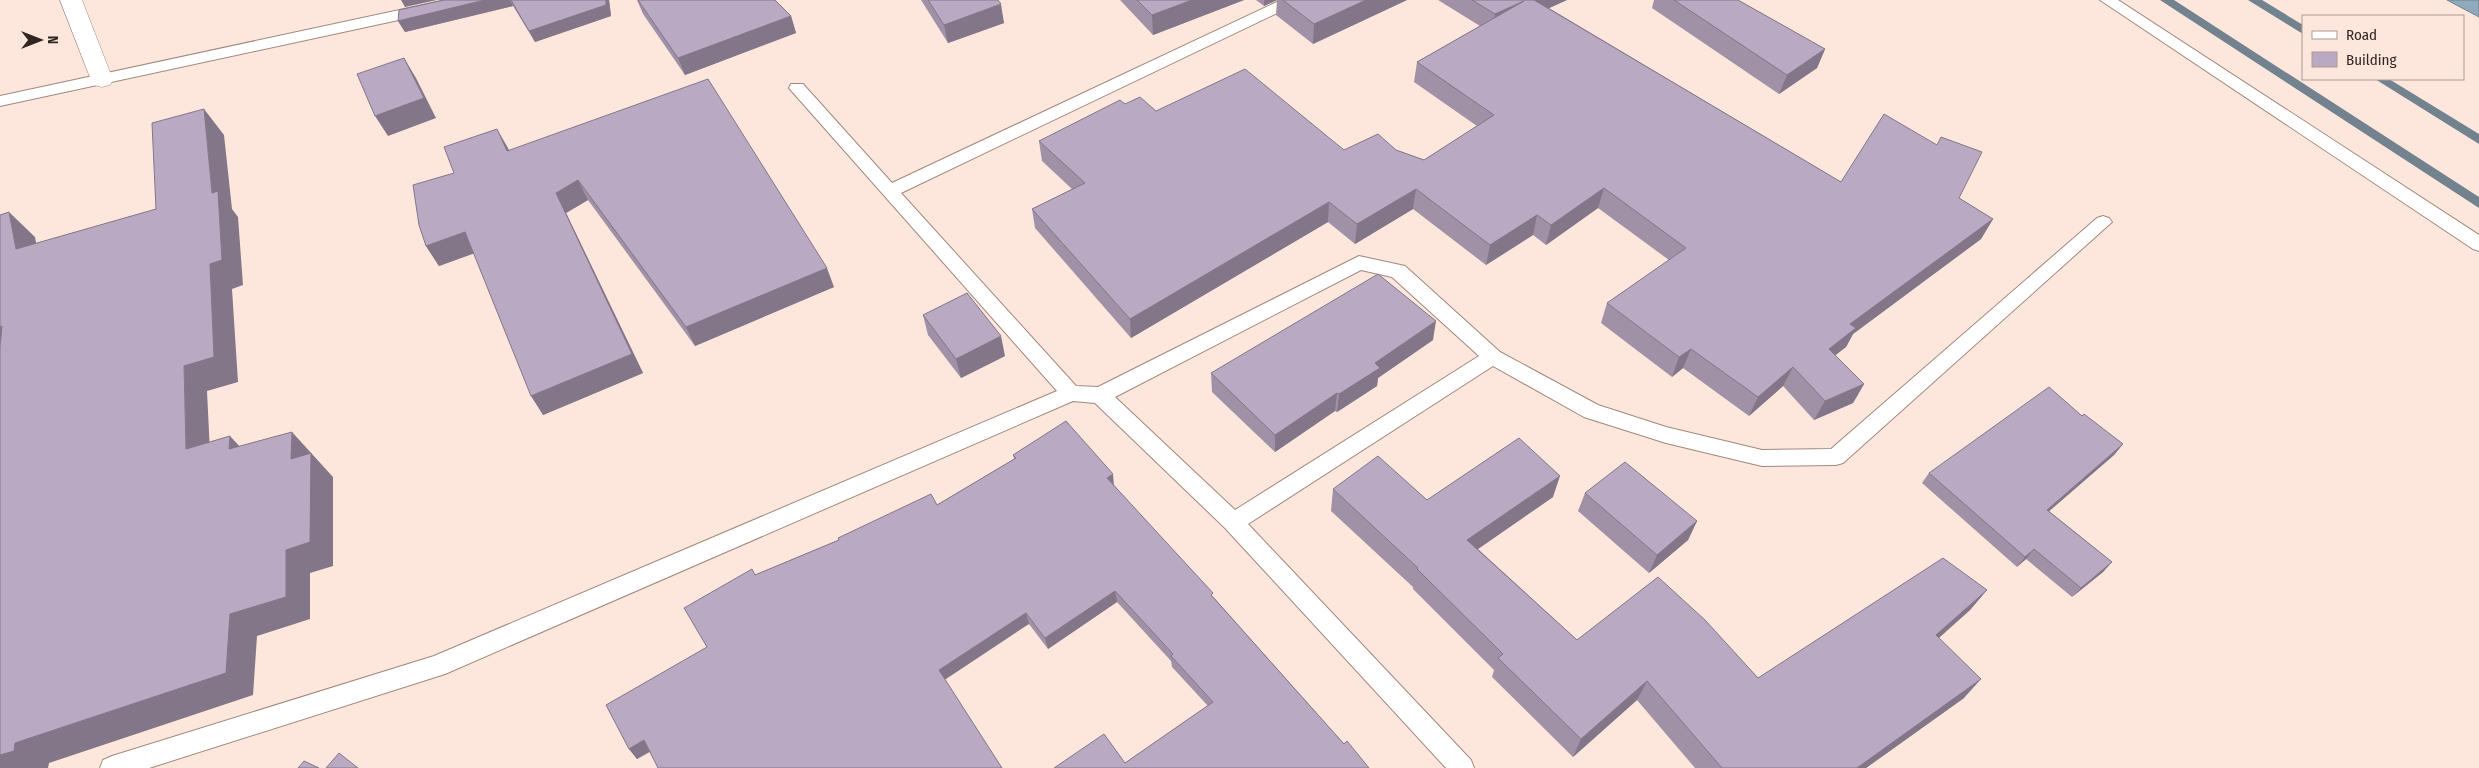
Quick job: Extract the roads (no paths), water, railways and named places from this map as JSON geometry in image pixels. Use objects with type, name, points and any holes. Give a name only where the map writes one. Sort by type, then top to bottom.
[{"type":"street","points":[[72,0],[102,80]]},
{"type":"lane","points":[[0,101],[468,0]]},
{"type":"lane","points":[[890,191],[1293,0]]},
{"type":"lane","points":[[2108,0],[2479,244]]},
{"type":"lane","points":[[797,88],[1071,393]]},
{"type":"lane","points":[[112,768],[437,666],[1071,393],[1100,395],[1359,263],[1398,271],[1492,357],[1591,411],[1666,435],[1762,458],[1836,457],[2103,222]]},
{"type":"lane","points":[[1232,522],[1492,357]]},
{"type":"lane","points":[[1100,395],[1232,522],[1462,768]]},
{"type":"water","points":[[2447,0],[2479,0],[2479,17]]},
{"type":"waterway","points":[[2166,0],[2479,203]]},
{"type":"waterway","points":[[2254,0],[2302,29]]},
{"type":"waterway","points":[[2383,80],[2479,140]]}]
